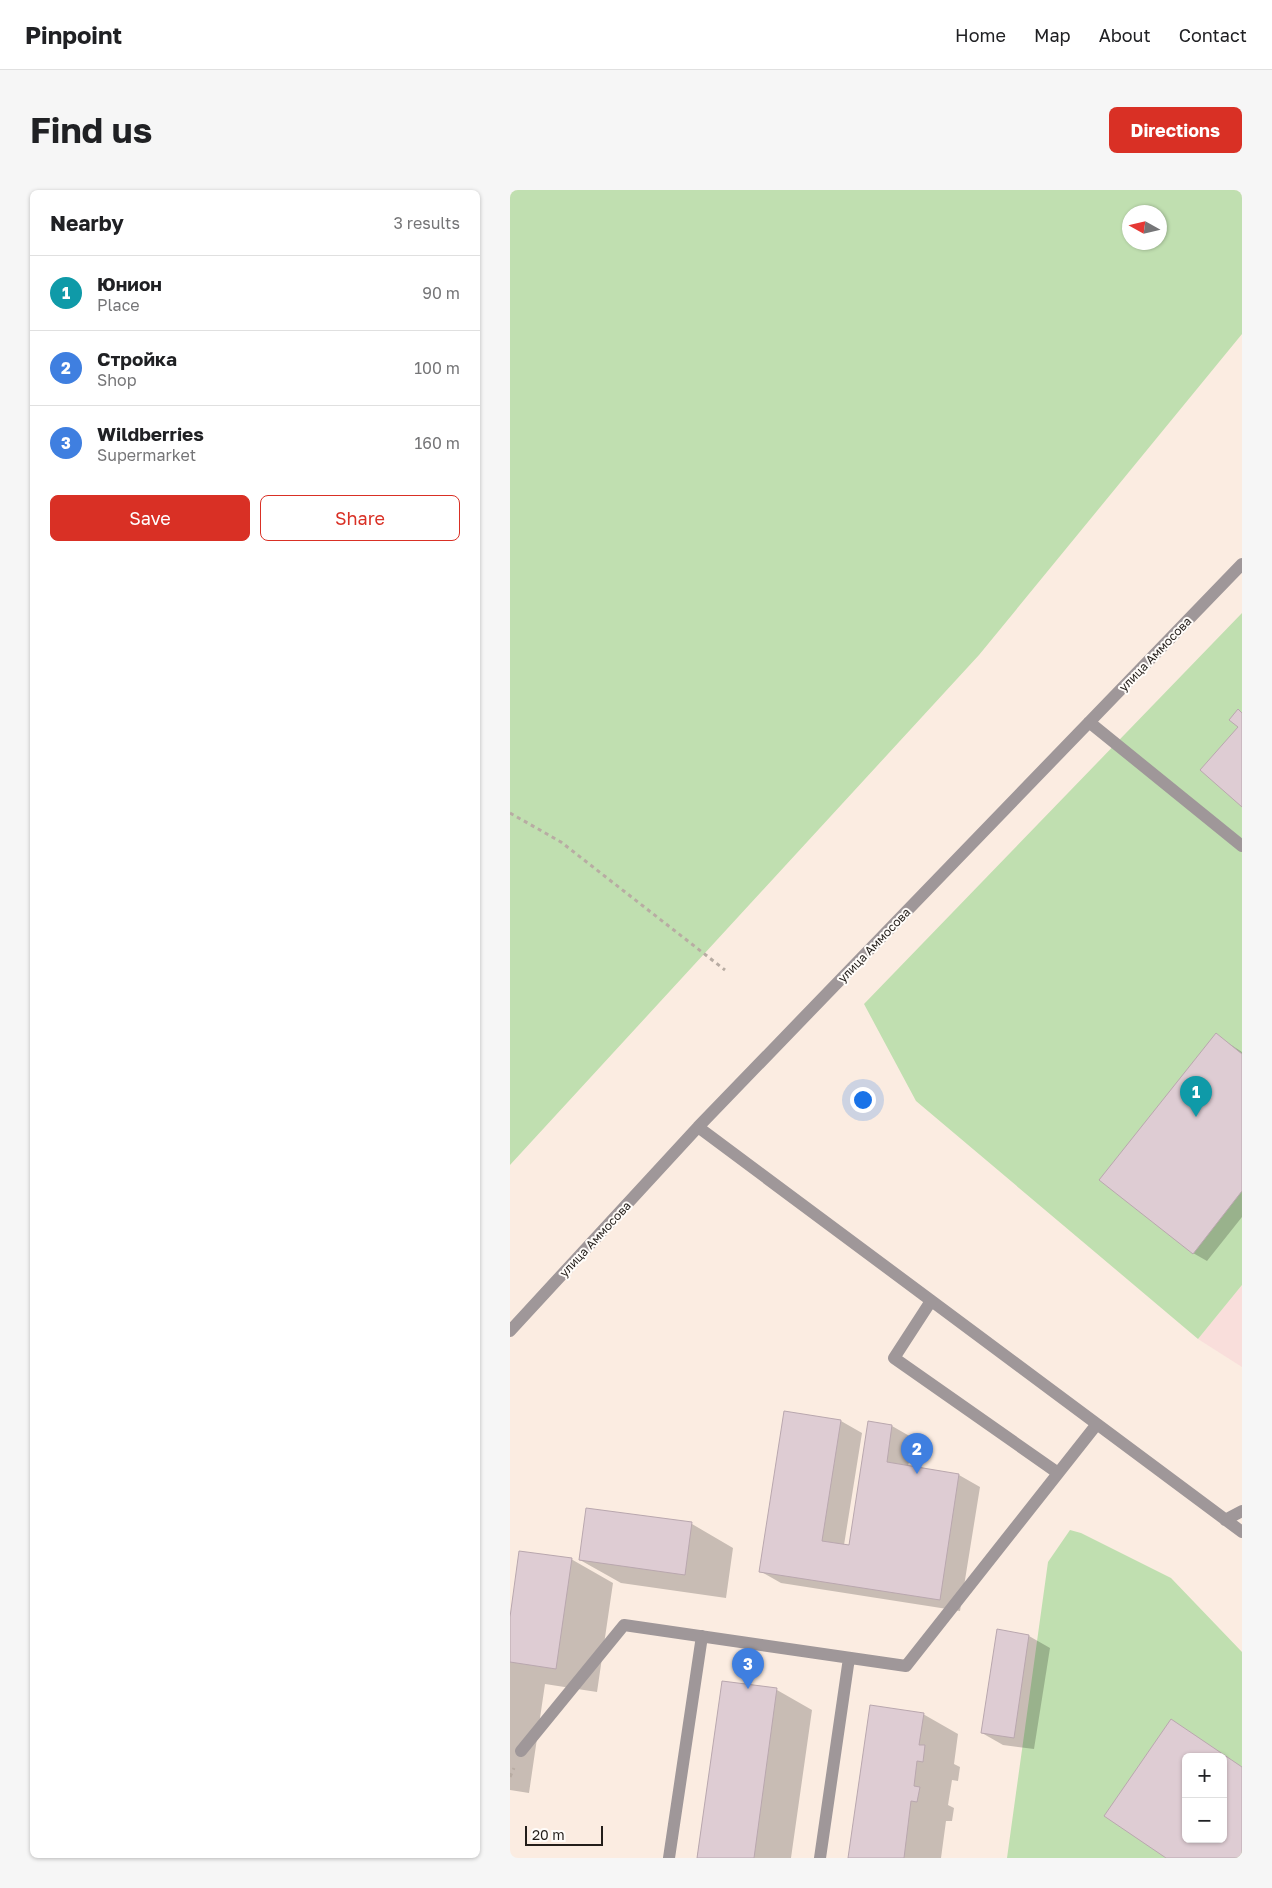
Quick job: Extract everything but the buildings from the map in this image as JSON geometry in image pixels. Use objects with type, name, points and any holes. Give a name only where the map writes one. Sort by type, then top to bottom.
[{"type":"street","name":"улица Аммосова","points":[[510,1331],[698,1127],[1242,564]]},
{"type":"street","points":[[1089,722],[1242,846]]},
{"type":"street","points":[[698,1127],[1242,1532]]},
{"type":"street","points":[[931,1301],[894,1358],[1058,1473]]},
{"type":"street","points":[[521,1752],[624,1625],[906,1666],[1097,1424]]},
{"type":"street","points":[[1226,1520],[1242,1511]]},
{"type":"street","points":[[669,1858],[702,1636]]},
{"type":"street","points":[[820,1858],[849,1658]]},
{"type":"path","points":[[510,814],[561,842],[725,970]]},
{"type":"shaded area","points":[[1242,1285],[1242,1367],[1198,1339]]},
{"type":"green space","points":[[510,190],[1242,190],[1242,334],[979,655],[510,1165]]},
{"type":"green space","points":[[1242,613],[1242,1285],[1198,1339],[916,1101],[864,1004]]},
{"type":"green space","points":[[1070,1530],[1081,1533],[1171,1578],[1242,1652],[1242,1858],[1007,1858],[1048,1562]]},
{"type":"place","name":"Юнион","points":[[1196,1117]]},
{"type":"place","name":"Стройка","points":[[917,1474]]},
{"type":"place","name":"Wildberries","points":[[748,1689]]}]
